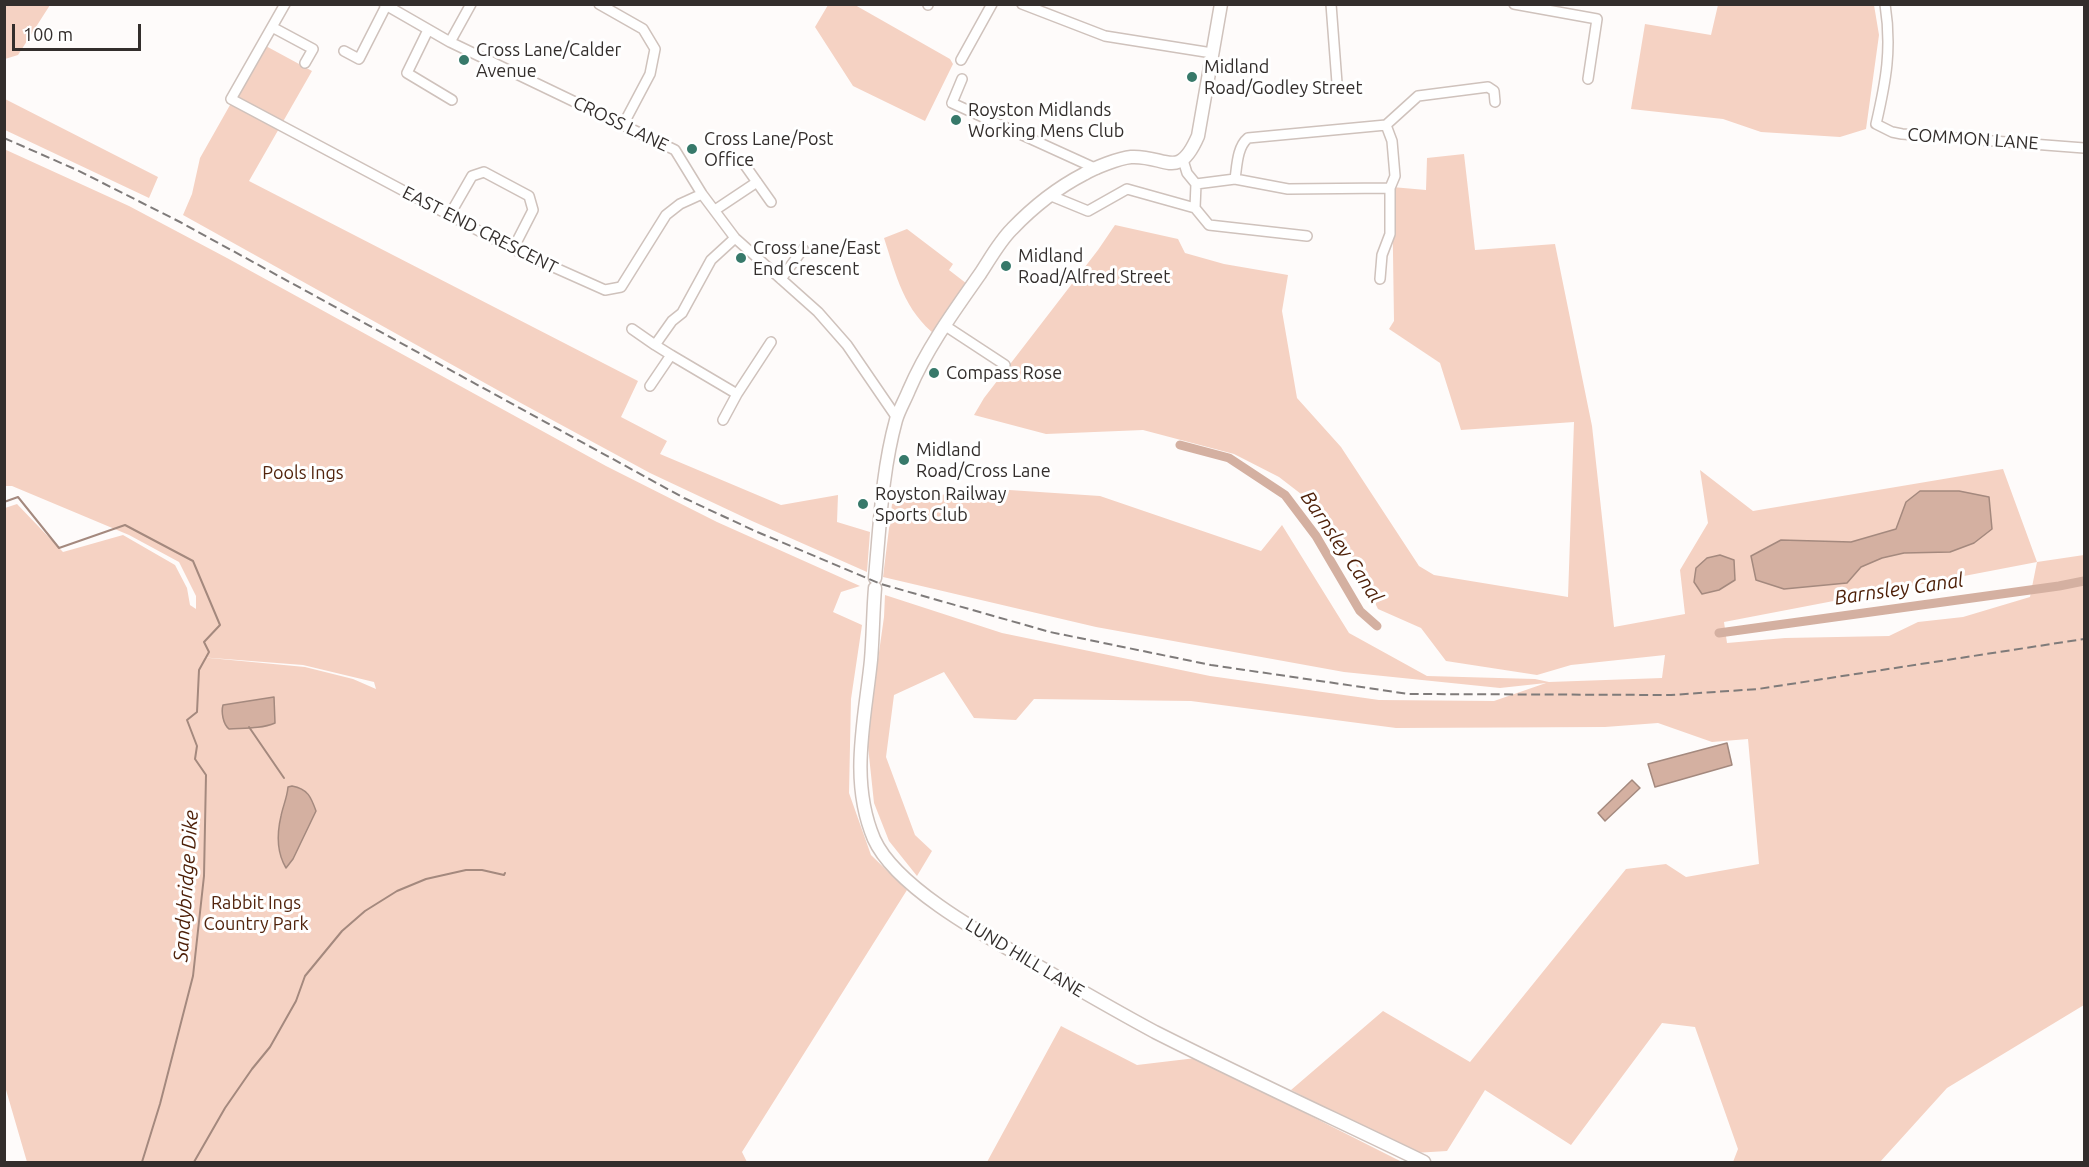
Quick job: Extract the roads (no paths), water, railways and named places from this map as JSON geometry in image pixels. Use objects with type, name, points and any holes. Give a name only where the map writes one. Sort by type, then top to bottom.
[{"type":"main road","points":[[1183,160],[1192,150],[1198,136],[1221,4]]},
{"type":"main road","name":"LUND HILL LANE","points":[[1183,160],[1164,163],[1129,157],[1086,173],[1049,195],[1010,231],[944,325],[919,366],[897,418],[879,513],[871,660],[861,729],[860,768],[863,797],[874,838],[884,857],[908,882],[976,930],[1155,1032],[1424,1162]]},
{"type":"street","points":[[285,4],[272,27],[313,49],[305,63]]},
{"type":"street","points":[[450,42],[471,4]]},
{"type":"street","points":[[600,4],[643,29],[655,50],[650,74],[623,125]]},
{"type":"street","points":[[962,60],[992,4]]},
{"type":"street","points":[[1331,4],[1337,83]]},
{"type":"street","points":[[1514,4],[1597,19],[1588,79]]},
{"type":"street","name":"COMMON LANE","points":[[1885,4],[1889,39],[1888,60],[1876,124],[1902,134],[2085,148]]},
{"type":"street","points":[[344,51],[358,59],[385,5]]},
{"type":"street","name":"CROSS LANE","points":[[385,5],[450,42],[675,150],[702,194],[735,238],[818,312],[847,345],[897,418]]},
{"type":"street","points":[[1025,5],[1105,36],[1212,53]]},
{"type":"street","name":"EAST END CRESCENT","points":[[272,27],[231,99],[513,249],[605,291],[621,286],[666,215],[681,204],[702,194]]},
{"type":"street","points":[[428,30],[407,73],[452,100]]},
{"type":"street","points":[[962,79],[952,103],[1097,169]]},
{"type":"street","points":[[1235,180],[1241,148],[1243,142],[1248,138],[1386,125],[1418,96],[1488,87],[1494,91],[1495,102]]},
{"type":"street","points":[[1380,279],[1383,255],[1390,234],[1390,188],[1395,176],[1392,141],[1386,125]]},
{"type":"street","points":[[1183,160],[1187,173],[1196,184],[1195,208]]},
{"type":"street","points":[[742,161],[771,202]]},
{"type":"street","points":[[449,216],[472,176],[484,172],[530,196],[533,210],[513,249]]},
{"type":"street","points":[[1196,184],[1235,180],[1288,189],[1390,188]]},
{"type":"street","points":[[715,210],[757,182]]},
{"type":"street","points":[[1049,195],[1088,211],[1127,189],[1195,208],[1209,225],[1306,236]]},
{"type":"street","points":[[655,345],[672,321],[682,313],[711,260],[735,238]]},
{"type":"street","points":[[781,279],[803,249]]},
{"type":"street","points":[[944,325],[1005,365]]},
{"type":"street","points":[[632,329],[736,394]]},
{"type":"street","points":[[723,420],[736,394],[771,342]]},
{"type":"street","points":[[650,386],[671,355]]},
{"type":"waterway","name":"Barnsley Canal","points":[[1180,445],[1229,458],[1285,495],[1316,536],[1360,611],[1377,626]]},
{"type":"waterway","name":"Sandybridge Dike","points":[[4,502],[18,497],[59,548],[125,525],[193,561],[220,625],[204,642],[209,652],[199,670],[197,712],[187,720],[197,746],[195,759],[206,775],[204,876],[193,976],[160,1104],[142,1162]]},
{"type":"waterway","name":"Barnsley Canal","points":[[1719,633],[2084,581]]},
{"type":"waterway","points":[[249,727],[284,778]]},
{"type":"waterway","points":[[194,1162],[225,1108],[270,1047],[296,1001],[305,976],[342,931],[365,911],[397,891],[426,879],[466,870],[482,870],[504,875],[505,873]]},
{"type":"railway","points":[[4,138],[77,170],[180,222],[684,498],[755,531],[881,584],[1050,632],[1211,665],[1409,694],[1671,695],[1758,689],[2084,639]]},
{"type":"place","name":"Cross Lane/Calder Avenue","points":[[464,60]]},
{"type":"place","name":"Midland Road/Godley Street","points":[[1192,77]]},
{"type":"place","name":"Royston Midlands Working Mens Club","points":[[956,120]]},
{"type":"place","name":"Cross Lane/Post Office","points":[[692,149]]},
{"type":"place","name":"Cross Lane/East End Crescent","points":[[741,258]]},
{"type":"place","name":"Midland Road/Alfred Street","points":[[1006,266]]},
{"type":"place","name":"Compass Rose","points":[[934,373]]},
{"type":"place","name":"Midland Road/Cross Lane","points":[[904,460]]},
{"type":"place","name":"Royston Railway Sports Club","points":[[863,504]]},
{"type":"park label","name":"Pools Ings","points":[[303,473]]},
{"type":"park label","name":"Rabbit Ings Country Park","points":[[256,913]]}]
